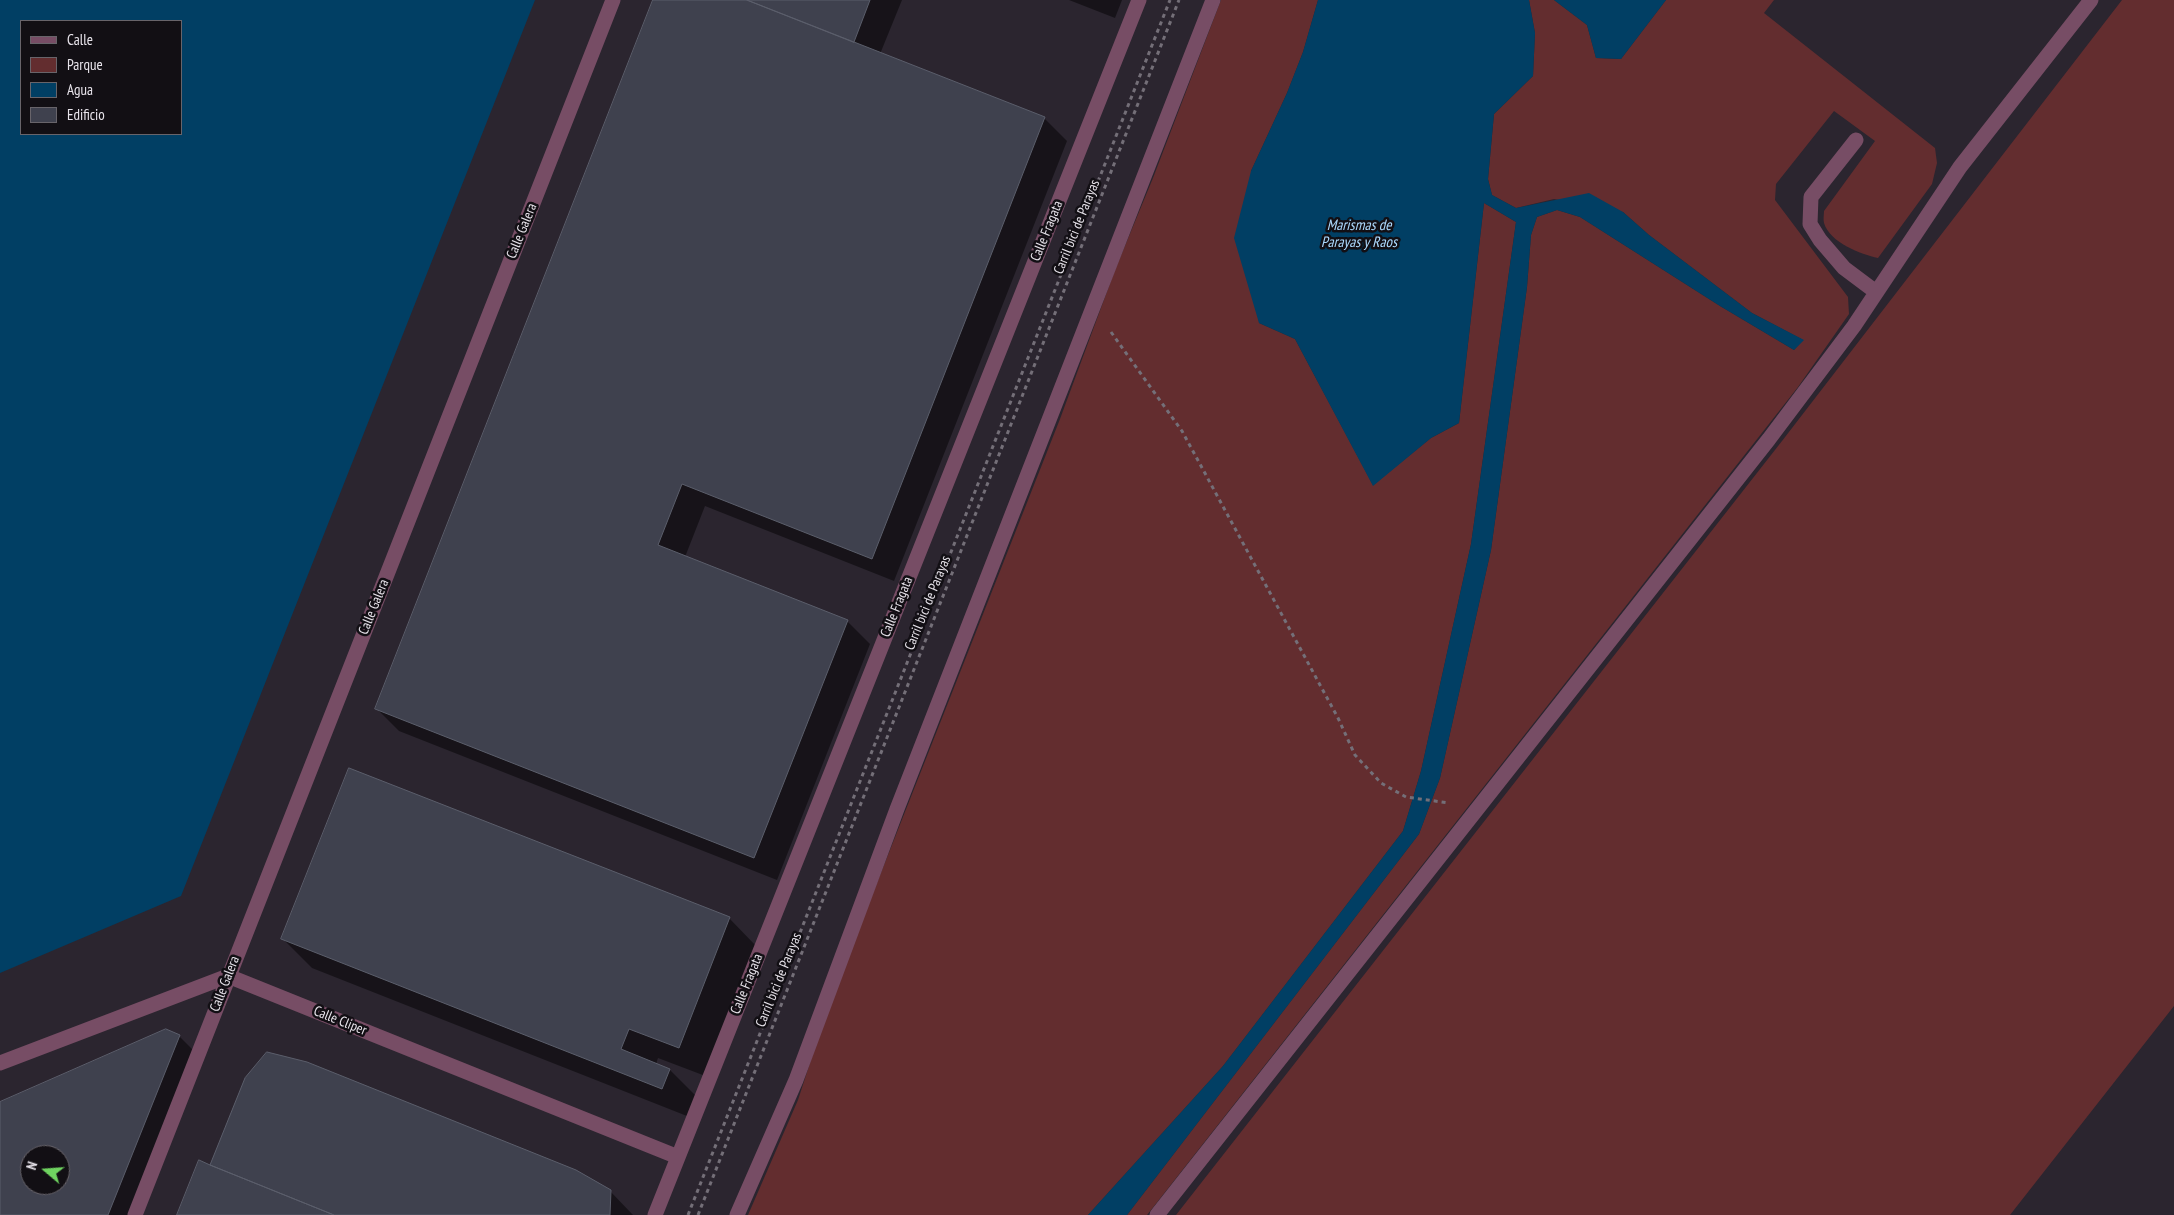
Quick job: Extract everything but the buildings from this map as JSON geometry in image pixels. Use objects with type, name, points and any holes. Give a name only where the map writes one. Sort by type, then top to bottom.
[{"type":"street","name":"Calle Galera","points":[[135,1215],[613,0]]},
{"type":"street","name":"Calle Fragata","points":[[655,1215],[1139,0]]},
{"type":"street","points":[[737,1215],[796,1080],[897,809],[1213,0]]},
{"type":"street","points":[[1157,1215],[1769,439],[1854,326],[1960,166],[2091,0]]},
{"type":"street","points":[[1856,140],[1811,197],[1810,224],[1820,240],[1844,268],[1876,292]]},
{"type":"street","points":[[0,1063],[228,976]]},
{"type":"street","name":"Calle Cliper","points":[[228,976],[678,1157]]},
{"type":"path","points":[[688,1215],[1170,0]]},
{"type":"path","name":"Carril bici de Parayas","points":[[698,1215],[1179,0]]},
{"type":"path","points":[[1092,309],[1124,348],[1182,430],[1333,709],[1355,755],[1381,783],[1406,797],[1438,803]]},
{"type":"green space","points":[[1221,0],[1318,0],[1303,52],[1287,93],[1251,171],[1259,323],[1295,339],[1373,485],[1431,438],[1459,423],[1484,203],[1516,222],[1471,544],[1421,771],[1403,831],[1223,1066],[1088,1215],[748,1215],[798,1100],[828,1007],[1060,419],[1115,270],[1153,178]]},
{"type":"green space","points":[[1529,0],[1554,0],[1587,25],[1596,58],[1621,59],[1666,0],[1774,0],[1764,13],[1935,148],[1937,163],[1932,184],[1878,258],[1863,254],[1839,242],[1827,230],[1824,223],[1824,211],[1875,141],[1834,111],[1776,184],[1775,200],[1848,297],[1849,314],[1798,387],[1147,1215],[1127,1215],[1419,834],[1440,778],[1491,550],[1527,287],[1531,235],[1537,217],[1557,210],[1580,217],[1720,306],[1794,350],[1803,340],[1752,313],[1649,235],[1623,212],[1554,199],[1516,208],[1492,195],[1488,179],[1494,114],[1533,76],[1535,33]]},
{"type":"green space","points":[[2122,0],[2174,0],[2174,1006],[2010,1215],[1176,1215],[1782,441]]},
{"type":"water","points":[[0,0],[535,0],[181,896],[0,973]]},
{"type":"water","name":"Marismas de Parayas y Raos","points":[[1318,0],[1529,0],[1535,33],[1533,76],[1494,114],[1488,179],[1492,195],[1516,208],[1589,193],[1623,212],[1649,235],[1752,313],[1804,340],[1794,350],[1720,306],[1580,217],[1557,210],[1537,217],[1531,235],[1527,287],[1491,550],[1440,778],[1419,834],[1127,1215],[1088,1215],[1223,1066],[1403,831],[1421,771],[1471,544],[1516,222],[1484,203],[1459,423],[1431,438],[1373,486],[1295,339],[1259,323],[1234,238],[1251,171],[1287,93],[1303,52]]},
{"type":"water","points":[[1554,0],[1666,0],[1621,59],[1596,58],[1587,25]]}]
